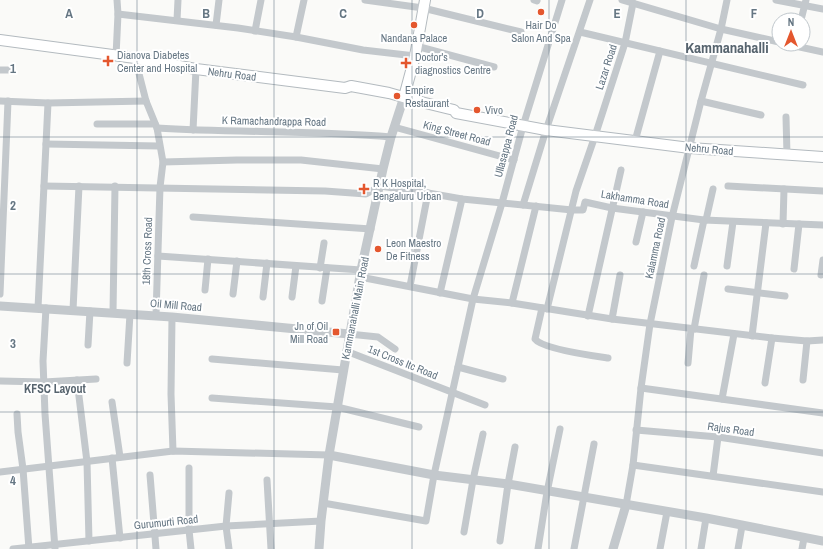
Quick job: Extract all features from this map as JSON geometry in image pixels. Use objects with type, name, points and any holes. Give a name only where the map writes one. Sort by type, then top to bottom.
[{"type":"main road","name":"Kammanahalli Main Road","points":[[403,100],[416,51],[424,4]]},
{"type":"main road","name":"Nehru Road","points":[[0,40],[135,58],[196,69],[345,88],[354,87],[389,93],[403,100],[454,110],[456,113],[546,130],[690,148],[823,157]]},
{"type":"street","points":[[116,56],[118,14],[117,0]]},
{"type":"street","points":[[177,20],[178,0]]},
{"type":"street","points":[[216,25],[219,0]]},
{"type":"street","points":[[255,31],[261,0]]},
{"type":"street","points":[[296,37],[304,0]]},
{"type":"street","points":[[365,0],[424,4],[521,32]]},
{"type":"street","name":"Ullasappa Road","points":[[323,503],[426,521],[434,475],[473,299],[502,203],[523,126],[562,0]]},
{"type":"street","points":[[523,205],[546,130],[590,0]]},
{"type":"street","points":[[622,0],[633,3],[646,3],[721,29],[771,40]]},
{"type":"street","name":"Kalamma Road","points":[[626,505],[633,465],[641,388],[650,324],[672,216],[721,29],[727,0]]},
{"type":"street","points":[[776,0],[805,3],[823,9]]},
{"type":"street","name":"Lazar Road","points":[[595,136],[625,43],[633,3]]},
{"type":"street","points":[[118,14],[216,25],[296,37],[363,50],[416,51],[494,67]]},
{"type":"street","points":[[580,32],[803,85]]},
{"type":"street","points":[[811,49],[823,52]]},
{"type":"street","points":[[635,141],[660,51]]},
{"type":"street","name":"18th Cross Road","points":[[135,58],[146,101],[156,126],[162,162],[156,315]]},
{"type":"street","points":[[193,130],[196,69]]},
{"type":"street","points":[[0,70],[8,70]]},
{"type":"street","name":"Kammanahalli Main Road","points":[[319,549],[329,455],[349,334],[383,169],[391,137],[403,100]]},
{"type":"street","points":[[0,101],[48,103],[146,101]]},
{"type":"street","points":[[0,294],[8,101]]},
{"type":"street","points":[[701,101],[761,115]]},
{"type":"street","points":[[48,103],[44,186],[42,308],[45,414],[55,547]]},
{"type":"street","points":[[786,117],[787,155]]},
{"type":"street","name":"K Ramachandrappa Road","points":[[97,124],[156,126],[193,130],[350,133],[391,137]]},
{"type":"street","name":"King Street Road","points":[[394,127],[514,160]]},
{"type":"street","points":[[595,136],[576,191],[545,308],[535,339],[538,343],[550,347],[608,358]]},
{"type":"street","points":[[46,144],[160,146]]},
{"type":"street","points":[[162,162],[301,160],[383,169]]},
{"type":"street","points":[[588,316],[621,170]]},
{"type":"street","points":[[44,186],[115,186],[324,191],[366,194],[380,186],[462,199],[572,210]]},
{"type":"street","points":[[73,310],[79,186]]},
{"type":"street","points":[[113,313],[115,186]]},
{"type":"street","points":[[728,186],[823,191]]},
{"type":"street","points":[[694,266],[713,189]]},
{"type":"street","points":[[783,224],[784,189]]},
{"type":"street","points":[[410,286],[428,193]]},
{"type":"street","points":[[440,293],[462,199]]},
{"type":"street","name":"Lakhamma Road","points":[[572,210],[583,210],[585,202],[612,208],[705,220],[823,225]]},
{"type":"street","points":[[512,303],[536,206]]},
{"type":"street","points":[[636,242],[643,212]]},
{"type":"street","points":[[193,217],[371,229]]},
{"type":"street","points":[[727,266],[733,222]]},
{"type":"street","points":[[752,336],[766,223]]},
{"type":"street","points":[[794,269],[799,224]]},
{"type":"street","points":[[322,301],[324,243]]},
{"type":"street","points":[[158,256],[323,268],[361,273],[440,293],[473,299],[512,303],[588,316],[807,342],[823,340]]},
{"type":"street","points":[[205,290],[208,259]]},
{"type":"street","points":[[822,275],[823,260]]},
{"type":"street","points":[[233,294],[237,261]]},
{"type":"street","points":[[263,297],[267,263]]},
{"type":"street","points":[[292,298],[296,266]]},
{"type":"street","points":[[612,319],[620,275]]},
{"type":"street","points":[[688,363],[704,275]]},
{"type":"street","points":[[728,289],[785,296]]},
{"type":"street","name":"Oil Mill Road","points":[[0,306],[156,315],[349,334]]},
{"type":"street","points":[[88,345],[90,311]]},
{"type":"street","points":[[127,363],[130,314]]},
{"type":"street","points":[[172,317],[171,394],[173,451]]},
{"type":"street","points":[[349,334],[378,337],[395,349]]},
{"type":"street","points":[[722,398],[734,334]]},
{"type":"street","points":[[764,384],[772,338]]},
{"type":"street","points":[[803,380],[807,342]]},
{"type":"street","name":"1st Cross Itc Road","points":[[346,351],[485,405]]},
{"type":"street","points":[[212,359],[343,370]]},
{"type":"street","points":[[458,367],[503,379]]},
{"type":"street","points":[[0,381],[44,382],[96,379]]},
{"type":"street","points":[[77,380],[87,462],[89,541]]},
{"type":"street","points":[[641,388],[823,413]]},
{"type":"street","points":[[212,398],[337,407],[419,428]]},
{"type":"street","points":[[112,402],[120,538]]},
{"type":"street","points":[[17,414],[29,548]]},
{"type":"street","points":[[538,549],[547,492],[560,429]]},
{"type":"street","name":"Rajus Road","points":[[636,430],[718,437],[823,453]]},
{"type":"street","points":[[464,532],[483,434]]},
{"type":"street","points":[[713,476],[718,437]]},
{"type":"street","points":[[574,549],[594,444]]},
{"type":"street","points":[[500,541],[515,447]]},
{"type":"street","points":[[0,472],[173,451],[329,455],[434,475],[508,484],[547,492],[706,518],[823,541]]},
{"type":"street","points":[[633,465],[823,492]]},
{"type":"street","points":[[189,468],[189,530],[191,549]]},
{"type":"street","points":[[150,475],[156,549]]},
{"type":"street","points":[[267,480],[271,549]]},
{"type":"street","points":[[229,493],[226,526],[229,549]]},
{"type":"street","points":[[613,549],[626,505]]},
{"type":"street","points":[[660,549],[667,512]]},
{"type":"street","points":[[700,549],[706,518]]},
{"type":"street","name":"Gurumurti Road","points":[[13,549],[55,547],[89,541],[226,526],[321,521]]},
{"type":"street","points":[[738,549],[742,526]]},
{"type":"street","points":[[802,549],[804,538]]},
{"type":"place","name":"Hair Do Salon And Spa","points":[[541,12]]},
{"type":"place","name":"Nandana Palace","points":[[414,25]]},
{"type":"place","name":"Dianova Diabetes Center and Hospital","points":[[108,61]]},
{"type":"place","name":"Doctor's diagnostics Centre","points":[[406,63]]},
{"type":"place","name":"Empire Restaurant","points":[[397,96]]},
{"type":"place","name":"Vivo","points":[[477,110]]},
{"type":"place","name":"R K Hospital, Bengaluru Urban","points":[[364,189]]},
{"type":"place","name":"Leon Maestro De Fitness","points":[[378,249]]},
{"type":"place","name":"Jn of Oil Mill Road","points":[[336,332]]},
{"type":"district","name":"Kammanahalli","points":[[727,48]]},
{"type":"district","name":"KFSC Layout","points":[[55,389]]}]
